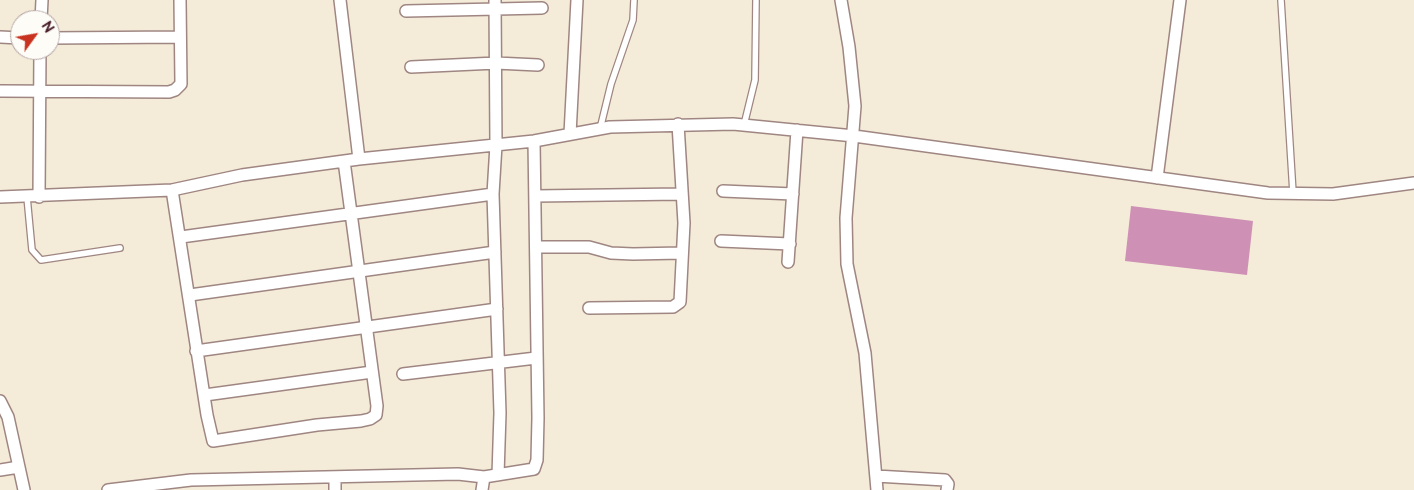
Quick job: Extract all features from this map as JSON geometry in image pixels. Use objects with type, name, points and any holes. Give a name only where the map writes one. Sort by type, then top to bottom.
[{"type":"street","points":[[0,91],[170,92],[175,90],[181,84],[180,0]]},
{"type":"street","points":[[340,0],[359,159]]},
{"type":"street","points":[[570,134],[577,0]]},
{"type":"street","points":[[841,0],[849,47],[854,98],[854,136],[848,190],[847,264],[865,353],[877,490]]},
{"type":"street","points":[[1157,178],[1180,0]]},
{"type":"street","points":[[495,4],[496,144],[493,194],[499,363],[498,475]]},
{"type":"street","points":[[406,11],[495,4],[542,8]]},
{"type":"street","points":[[60,38],[180,37]]},
{"type":"street","points":[[39,197],[40,60]]},
{"type":"street","points":[[411,67],[538,64]]},
{"type":"street","points":[[589,308],[639,309],[678,305],[684,223],[680,194],[678,124]]},
{"type":"street","points":[[0,197],[39,197],[172,190],[242,175],[359,159],[534,141],[600,129],[678,124],[744,125],[854,136],[1268,193],[1332,194],[1414,183]]},
{"type":"street","points":[[788,262],[797,130]]},
{"type":"street","points":[[108,490],[191,480],[458,474],[484,477],[529,471],[536,465],[536,196],[534,141]]},
{"type":"street","points":[[172,190],[181,237],[196,351],[211,438],[217,441],[317,425],[361,421],[376,415],[360,270],[344,161]]},
{"type":"street","points":[[723,191],[793,194]]},
{"type":"street","points":[[181,237],[493,194]]},
{"type":"street","points":[[536,196],[680,194]]},
{"type":"street","points":[[721,241],[790,244]]},
{"type":"street","points":[[536,247],[589,247],[611,253],[626,254],[681,253]]},
{"type":"street","points":[[190,295],[495,252]]},
{"type":"street","points":[[196,351],[497,309]]},
{"type":"street","points":[[403,374],[536,358]]},
{"type":"street","points":[[205,395],[372,372]]},
{"type":"street","points":[[0,402],[8,416],[24,490]]},
{"type":"street","points":[[0,470],[19,467]]},
{"type":"street","points":[[876,476],[946,480],[948,490]]},
{"type":"street","points":[[335,477],[335,490]]},
{"type":"street","points":[[482,490],[484,477]]},
{"type":"lane","points":[[600,129],[611,84],[633,20],[634,0]]},
{"type":"lane","points":[[744,125],[755,80],[756,0]]},
{"type":"lane","points":[[1281,0],[1293,193]]},
{"type":"lane","points":[[27,197],[32,250],[35,256],[42,260],[120,248]]},
{"type":"building","points":[[1131,206],[1253,221],[1247,275],[1125,261]]}]
